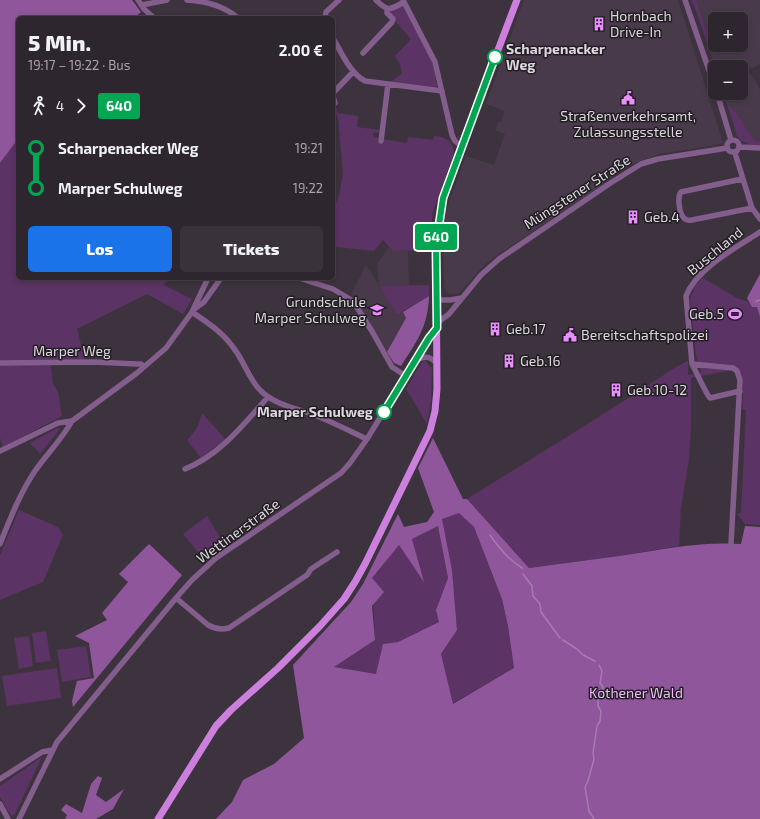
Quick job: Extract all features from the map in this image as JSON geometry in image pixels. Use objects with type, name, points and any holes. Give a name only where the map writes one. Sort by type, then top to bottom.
[{"type":"main road","points":[[158,819],[216,726],[231,710],[300,647],[344,599],[355,582],[431,430],[435,411],[437,364],[436,245],[443,198],[517,0]]},
{"type":"street","points":[[152,16],[144,9],[140,2],[167,0]]},
{"type":"street","points":[[187,0],[220,6],[236,16]]},
{"type":"street","points":[[325,16],[326,12],[339,0]]},
{"type":"street","points":[[363,53],[392,22],[393,19],[387,13],[388,10],[376,0]]},
{"type":"street","points":[[685,0],[708,67]]},
{"type":"street","points":[[388,10],[393,9],[404,1],[432,53],[454,140],[457,144],[462,146]]},
{"type":"street","points":[[335,41],[353,72],[365,81],[442,91]]},
{"type":"street","points":[[335,90],[353,72]]},
{"type":"street","points":[[379,137],[388,84]]},
{"type":"street","points":[[719,100],[731,140]]},
{"type":"street","points":[[731,140],[738,142],[740,147]]},
{"type":"street","points":[[731,140],[727,143],[727,148],[730,152],[734,153],[752,208],[760,219]]},
{"type":"street","points":[[740,147],[760,148]]},
{"type":"street","points":[[734,153],[740,147]]},
{"type":"street","name":"Müngstener Straße","points":[[437,326],[449,314],[481,275],[498,259],[641,164],[658,159],[727,148]]},
{"type":"street","points":[[742,179],[681,192],[678,200],[682,216],[685,219],[692,220],[752,208]]},
{"type":"street","name":"Buschland","points":[[740,391],[710,398],[706,394],[704,385],[692,364],[686,296],[689,289],[698,278],[718,261],[760,232]]},
{"type":"street","points":[[0,544],[16,505],[34,473],[48,453],[66,432],[72,421],[127,381],[166,348],[192,312],[207,280]]},
{"type":"street","points":[[192,312],[204,302],[220,280]]},
{"type":"street","points":[[305,280],[333,289],[353,300],[392,367],[406,376]]},
{"type":"street","points":[[437,300],[462,298]]},
{"type":"street","points":[[192,312],[228,340],[242,360],[254,383],[260,391],[268,397],[318,416],[367,439]]},
{"type":"street","name":"Wettinerstraße","points":[[19,819],[52,750],[63,734],[176,598],[192,580],[216,558],[341,473],[367,439],[437,326]]},
{"type":"street","points":[[414,361],[422,357],[429,357],[437,364]]},
{"type":"street","name":"Marper Weg","points":[[0,363],[94,362],[137,364],[144,367]]},
{"type":"street","points":[[692,364],[733,368],[738,374],[740,391],[731,544]]},
{"type":"street","points":[[185,469],[204,460],[221,446],[268,397]]},
{"type":"street","points":[[0,451],[58,423],[72,421]]},
{"type":"street","points":[[176,598],[208,625],[219,629],[229,628],[308,575],[311,569],[337,552]]},
{"type":"street","points":[[0,779],[42,752],[52,750]]},
{"type":"street","points":[[0,804],[8,819]]},
{"type":"shaded area","points":[[524,0],[678,0],[708,95],[708,100],[709,100],[723,143],[659,154],[633,164],[486,263],[460,292],[456,294],[448,294],[444,288],[443,244],[448,205],[466,156],[494,165],[505,134],[495,130],[499,121],[501,122],[505,111],[486,104]]},
{"type":"shaded area","points":[[691,0],[760,0],[760,64],[748,70],[748,60],[713,60],[710,52],[748,52],[748,12],[708,12],[708,46]]},
{"type":"shaded area","points":[[691,0],[696,0],[708,34],[708,46]]},
{"type":"shaded area","points":[[403,5],[432,60],[437,85],[436,88],[391,82],[402,73],[400,64],[395,56],[411,39],[389,12]]},
{"type":"shaded area","points":[[748,70],[760,89],[760,146],[748,145],[748,143],[742,141],[737,136],[725,100],[748,100]]},
{"type":"shaded area","points":[[730,100],[728,103],[733,111],[735,111],[756,143],[760,141],[760,146],[748,145],[748,143],[742,141],[737,136],[727,102]]},
{"type":"shaded area","points":[[335,104],[338,113],[358,116],[357,127],[380,130],[379,132],[373,133],[373,136],[378,138],[379,143],[382,143],[383,139],[407,143],[408,137],[433,140],[434,136],[445,138],[450,142],[454,153],[433,212],[428,250],[393,251],[383,240],[374,251],[336,247],[335,250],[335,206],[339,195],[343,173],[338,119],[335,111]]},
{"type":"shaded area","points":[[16,142],[16,280],[167,280],[164,285],[192,299],[183,314],[147,294],[77,329],[85,360],[50,360],[53,384],[58,392],[62,416],[3,447],[0,438],[0,163]]},
{"type":"shaded area","name":"Grundschule Marper Schulweg","points":[[389,247],[393,251],[408,251],[409,285],[379,286],[397,315],[403,312],[406,318],[387,352],[351,294],[366,265],[379,285],[377,264]]},
{"type":"shaded area","points":[[703,278],[737,298],[749,302],[752,307],[757,307],[760,317],[760,525],[745,524],[737,514],[741,513],[746,410],[742,409],[743,393],[739,372],[698,363],[696,355],[690,299],[695,286]]},
{"type":"shaded area","points":[[429,285],[429,296],[397,315],[379,286]]},
{"type":"shaded area","points":[[425,360],[430,367],[432,367],[431,401],[427,424],[406,389],[421,363]]},
{"type":"shaded area","points":[[688,361],[689,375],[700,374],[701,371],[699,366],[732,370],[691,378],[691,428],[689,460],[681,508],[679,546],[529,568],[467,499],[676,367]]},
{"type":"shaded area","points":[[202,413],[225,439],[201,458],[187,440],[197,428]]},
{"type":"shaded area","points":[[57,428],[60,429],[40,454],[30,443]]},
{"type":"shaded area","points":[[19,510],[58,527],[63,535],[43,582],[0,600],[0,555]]},
{"type":"shaded area","points":[[459,512],[474,527],[502,599],[508,626],[514,668],[452,704],[441,654],[457,630],[452,570],[442,519]]},
{"type":"shaded area","points":[[207,516],[223,542],[202,557],[183,534]]},
{"type":"shaded area","points":[[438,526],[448,578],[436,610],[439,622],[398,642],[383,644],[376,675],[334,667],[375,640],[372,578],[399,544],[423,580],[412,539]]},
{"type":"shaded area","points":[[46,631],[51,661],[36,663],[32,633]]},
{"type":"shaded area","points":[[29,636],[33,666],[19,669],[14,638]]},
{"type":"shaded area","points":[[86,646],[91,677],[62,682],[57,650]]},
{"type":"shaded area","points":[[57,668],[61,698],[7,706],[2,676]]},
{"type":"shaded area","points":[[42,757],[15,814],[11,816],[0,797],[0,786]]},
{"type":"green space","points":[[0,0],[132,0],[141,12],[136,16],[16,16],[16,142],[0,163]]},
{"type":"green space","points":[[760,274],[760,317],[757,307],[752,307],[747,298]]},
{"type":"green space","points":[[429,296],[424,325],[417,341],[401,366],[394,363],[387,352],[406,318],[403,312]]},
{"type":"green space","name":"Kothener Wald","points":[[433,438],[463,499],[467,499],[529,568],[695,545],[726,543],[741,544],[745,526],[760,527],[760,819],[216,819],[232,802],[243,780],[274,764],[304,738],[293,665],[351,602],[363,584],[398,514],[404,527],[427,522],[434,512],[418,468]],"holes":[[[459,513],[474,527],[502,599],[508,626],[514,668],[453,704],[441,654],[457,630],[452,570],[442,519]],[[438,526],[448,578],[436,610],[439,622],[398,642],[383,644],[376,674],[334,667],[375,640],[372,606],[384,592],[372,578],[399,545],[424,582],[412,539]]]},
{"type":"green space","points":[[149,544],[182,575],[73,707],[72,701],[77,681],[94,678],[89,643],[75,636],[107,620],[102,613],[128,582],[119,574]]},
{"type":"green space","points":[[98,776],[102,778],[96,795],[106,802],[124,789],[113,809],[96,819],[65,819],[67,815],[61,810],[66,804],[82,813],[91,784]]},
{"type":"waterway","points":[[756,301],[760,300]]},
{"type":"waterway","points":[[490,535],[504,553],[522,568]]},
{"type":"waterway","points":[[523,574],[532,586],[533,596],[540,604],[541,612],[560,638]]},
{"type":"waterway","points":[[563,640],[583,655],[595,661]]},
{"type":"waterway","points":[[594,819],[589,811],[585,787],[594,759],[593,753],[597,726],[600,721],[601,711],[598,706],[598,699],[601,695],[603,687],[600,683],[602,671],[599,665]]},
{"type":"bus line","name":"640","points":[[384,412],[429,338],[437,328],[436,245],[443,198],[495,57]]},
{"type":"place","name":"Hornbach Drive-In","points":[[599,24]]},
{"type":"place","name":"Scharpenacker Weg","points":[[495,57]]},
{"type":"place","name":"Straßenverkehrsamt, Zulassungsstelle","points":[[628,98]]},
{"type":"place","name":"Geb.4","points":[[633,217]]},
{"type":"place","name":"Grundschule Marper Schulweg","points":[[377,310]]},
{"type":"place","name":"Geb.5","points":[[735,314]]},
{"type":"place","name":"Geb.17","points":[[495,329]]},
{"type":"place","name":"Bereitschaftspolizei","points":[[570,335]]},
{"type":"place","name":"Geb.16","points":[[509,361]]},
{"type":"place","name":"Geb.10-12","points":[[616,390]]},
{"type":"place","name":"Marper Schulweg","points":[[384,412]]}]
